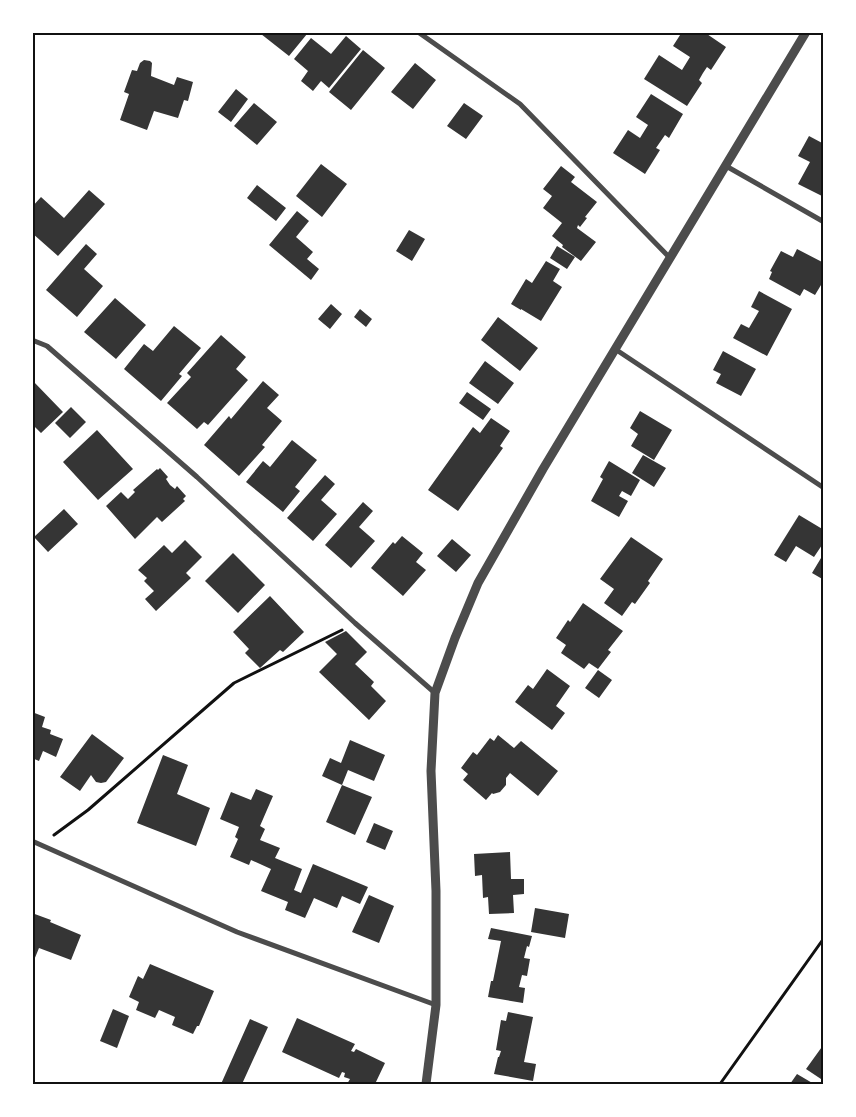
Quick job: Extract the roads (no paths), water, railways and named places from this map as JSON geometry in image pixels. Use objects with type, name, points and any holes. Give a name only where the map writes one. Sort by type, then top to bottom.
[{"type":"street","points":[[418,32],[520,104],[670,258]]},
{"type":"street","points":[[426,1084],[436,1005],[436,891],[431,771],[435,693],[454,638],[478,583],[543,468],[806,32]]},
{"type":"street","points":[[726,166],[824,222]]},
{"type":"street","points":[[32,340],[47,346],[197,477],[355,623],[435,693]]},
{"type":"street","points":[[615,349],[824,488]]},
{"type":"street","points":[[32,841],[237,932],[436,1005]]}]
